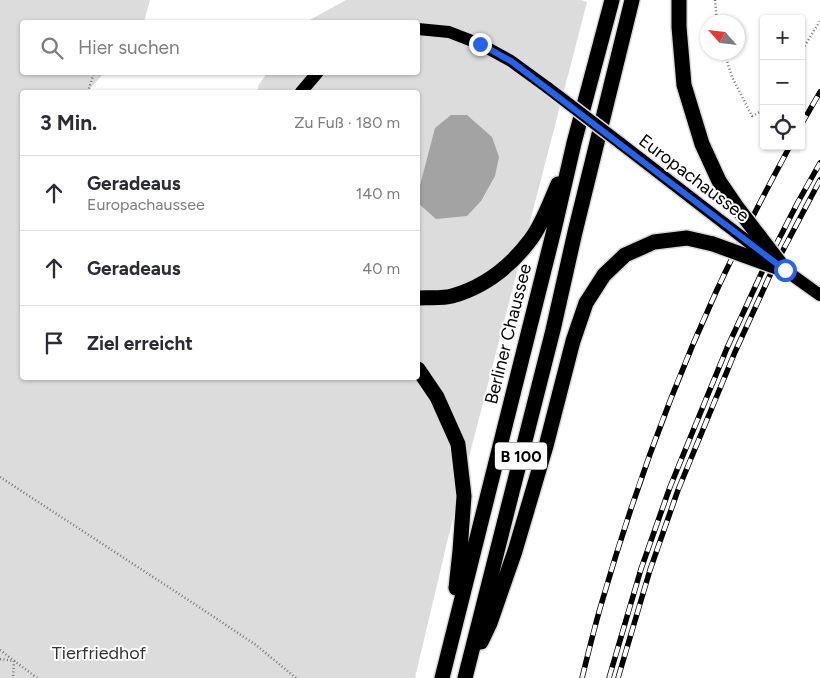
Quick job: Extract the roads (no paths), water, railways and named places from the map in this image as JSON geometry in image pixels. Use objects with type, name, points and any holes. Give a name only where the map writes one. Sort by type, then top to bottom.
[{"type":"highway","name":"Berliner Chaussee","points":[[442,678],[574,143],[612,0]]},
{"type":"highway","name":"B 100","points":[[465,678],[553,330],[632,0]]},
{"type":"highway","points":[[679,0],[679,27],[684,85],[702,144],[719,181],[785,270]]},
{"type":"highway","points":[[420,298],[450,296],[484,283],[508,265],[532,238],[546,212],[574,143]]},
{"type":"highway","points":[[465,678],[490,623],[515,551],[546,446],[573,341],[586,303],[604,274],[625,255],[654,242],[687,238],[713,244],[785,270]]},
{"type":"highway","points":[[420,372],[437,397],[458,444],[464,496],[450,646]]},
{"type":"main road","name":"Europachaussee","points":[[420,29],[449,32],[480,44],[511,61],[820,295]]},
{"type":"main road","points":[[303,90],[315,75]]},
{"type":"railway","points":[[805,118],[820,92]]},
{"type":"railway","points":[[582,678],[613,565],[653,446],[683,368],[725,273],[788,150]]},
{"type":"railway","points":[[609,678],[641,569],[670,487],[727,348],[762,272],[820,163]]},
{"type":"railway","points":[[618,678],[650,570],[678,490],[735,352],[771,273],[820,180]]},
{"type":"park label","name":"Tierfriedhof","points":[[99,653]]}]
